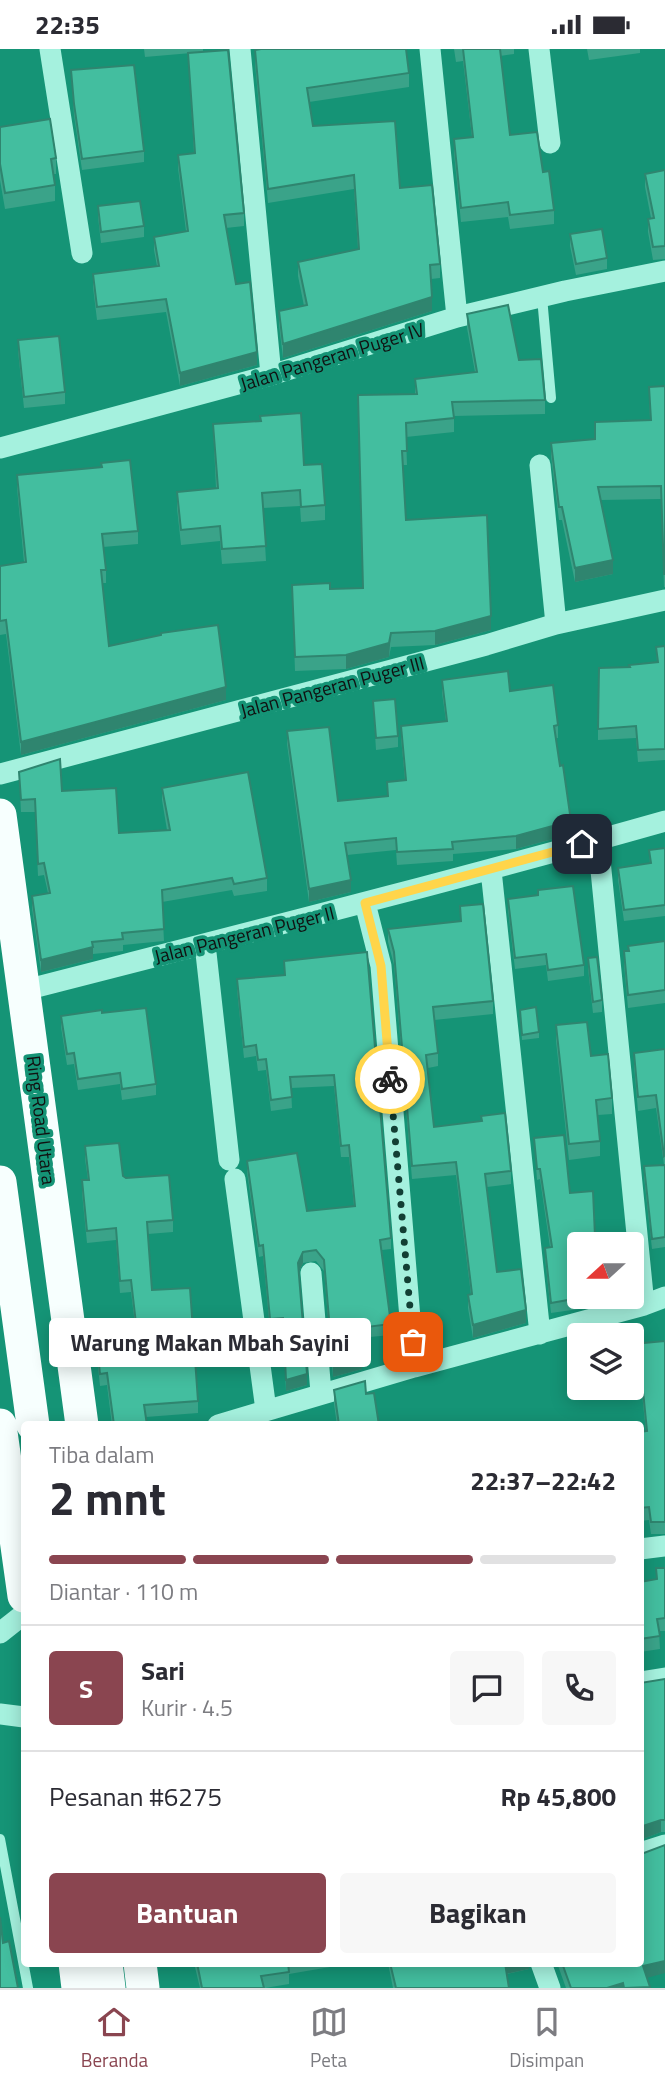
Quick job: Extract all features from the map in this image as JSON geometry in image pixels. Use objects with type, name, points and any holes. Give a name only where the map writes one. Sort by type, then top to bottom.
[{"type":"highway","name":"Ring Road Utara","points":[[0,815],[81,1421]]},
{"type":"highway","points":[[0,969],[63,1421]]},
{"type":"highway","points":[[0,1182],[32,1421]]},
{"type":"highway","points":[[0,1425],[21,1575]]},
{"type":"highway","points":[[75,1967],[78,1988]]},
{"type":"highway","points":[[106,1967],[109,1988]]},
{"type":"highway","points":[[140,1967],[143,1988]]},
{"type":"highway","points":[[154,1967],[157,1988]]},
{"type":"street","points":[[50,49],[82,253]]},
{"type":"street","points":[[240,49],[271,375]]},
{"type":"street","points":[[430,49],[457,317]]},
{"type":"street","points":[[539,49],[550,143]]},
{"type":"street","name":"Jalan Pangeran Puger IV","points":[[0,448],[271,375],[457,317],[665,271]]},
{"type":"street","points":[[540,465],[556,624]]},
{"type":"street","name":"Jalan Pangeran Puger III","points":[[0,774],[556,624],[665,600]]},
{"type":"street","name":"Jalan Pangeran Puger II","points":[[25,990],[491,870],[665,821]]},
{"type":"street","points":[[598,840],[637,1232]]},
{"type":"street","points":[[491,870],[540,1333]]},
{"type":"street","points":[[365,903],[381,966],[414,1367]]},
{"type":"street","points":[[205,944],[232,1170],[266,1410]]},
{"type":"street","points":[[312,1273],[321,1393]]},
{"type":"street","points":[[644,1305],[665,1297]]},
{"type":"street","points":[[231,1421],[321,1393],[629,1309]]},
{"type":"street","points":[[644,1549],[665,1546]]},
{"type":"street","points":[[0,1633],[21,1616]]},
{"type":"street","points":[[644,1681],[665,1678]]},
{"type":"street","points":[[0,1714],[21,1717]]},
{"type":"street","points":[[644,1852],[665,1845]]},
{"type":"street","points":[[542,1967],[550,1988]]},
{"type":"lane","points":[[542,297],[551,398]]},
{"type":"lane","points":[[0,1839],[21,1951]]},
{"type":"lane","points":[[24,1967],[28,1988]]},
{"type":"building","points":[[406,49],[409,73],[307,88],[313,126],[395,121],[400,188],[432,185],[440,264],[430,265],[432,297],[283,344],[279,311],[307,305],[298,262],[359,249],[354,175],[268,189],[255,50]]},
{"type":"building","points":[[463,49],[500,49],[510,135],[537,132],[543,172],[549,171],[554,210],[510,215],[508,202],[461,208],[454,139],[473,137]]},
{"type":"building","points":[[228,50],[244,213],[224,215],[236,284],[250,282],[257,352],[180,373],[166,299],[97,307],[93,274],[159,266],[154,237],[188,231],[178,155],[195,153],[188,53]]},
{"type":"building","points":[[134,65],[144,151],[82,159],[71,70]]},
{"type":"building","points":[[50,119],[56,158],[51,159],[55,185],[5,193],[0,164],[0,127]]},
{"type":"building","points":[[665,170],[665,246],[653,247],[648,219],[654,218],[645,174]]},
{"type":"building","points":[[140,201],[144,226],[101,232],[98,206]]},
{"type":"building","points":[[602,229],[607,258],[576,264],[570,234]]},
{"type":"building","points":[[508,305],[519,360],[541,359],[545,400],[452,402],[454,418],[406,423],[407,451],[402,451],[406,520],[487,515],[491,616],[435,631],[391,633],[389,643],[346,655],[295,657],[292,585],[330,583],[330,589],[363,588],[358,395],[417,394],[415,379],[477,372],[467,314]]},
{"type":"building","points":[[59,336],[65,392],[24,397],[18,340]]},
{"type":"building","points":[[665,386],[665,574],[661,486],[598,487],[613,560],[575,568],[562,507],[559,507],[551,443],[595,439],[595,422],[651,420],[649,387]]},
{"type":"building","points":[[301,413],[304,465],[322,464],[325,505],[301,507],[300,490],[262,493],[266,546],[222,549],[220,526],[181,530],[177,492],[218,488],[213,424],[261,421],[260,416]]},
{"type":"building","points":[[130,460],[138,531],[102,534],[106,570],[101,570],[109,646],[161,633],[218,625],[226,687],[21,742],[6,620],[0,621],[0,566],[26,562],[17,475],[102,467],[101,463]]},
{"type":"building","points":[[665,646],[665,749],[638,750],[636,726],[598,729],[599,668],[630,667],[629,665],[658,662],[656,647]]},
{"type":"building","points":[[508,671],[510,691],[553,685],[558,725],[554,726],[571,821],[516,836],[452,842],[453,849],[397,852],[396,838],[345,843],[351,880],[309,889],[287,731],[329,727],[338,801],[388,796],[387,782],[406,780],[401,726],[447,721],[442,680]]},
{"type":"building","points":[[395,699],[398,736],[376,738],[373,701]]},
{"type":"building","points":[[60,759],[62,791],[116,788],[119,833],[170,830],[162,788],[248,772],[267,878],[234,884],[232,878],[162,890],[164,929],[122,933],[123,939],[92,942],[93,947],[41,960],[32,896],[50,893],[44,863],[38,864],[35,799],[21,800],[19,772]]},
{"type":"building","points":[[665,848],[665,905],[624,910],[618,868],[651,863],[649,850]]},
{"type":"building","points":[[573,886],[584,965],[548,970],[546,954],[515,958],[508,899],[538,895],[538,890]]},
{"type":"building","points":[[483,904],[493,1001],[433,1007],[438,1053],[426,1055],[434,1127],[482,1121],[481,1116],[505,1113],[511,1171],[485,1174],[497,1272],[521,1269],[526,1310],[473,1325],[468,1295],[472,1294],[456,1162],[412,1166],[394,952],[388,929],[461,921],[460,906]]},
{"type":"building","points":[[665,941],[665,990],[628,995],[624,951],[629,951],[628,946]]},
{"type":"building","points":[[367,952],[391,1238],[380,1240],[391,1324],[358,1328],[362,1358],[333,1366],[324,1260],[316,1250],[303,1252],[298,1263],[307,1374],[286,1380],[283,1318],[270,1319],[263,1245],[259,1246],[247,1161],[297,1153],[307,1211],[355,1206],[349,1145],[341,1146],[334,1075],[290,1077],[292,1097],[271,1100],[266,1059],[258,1060],[256,1045],[244,1047],[237,979],[285,975],[284,961]]},
{"type":"building","points":[[597,957],[602,1000],[593,1002],[588,958]]},
{"type":"building","points":[[536,1007],[539,1032],[522,1035],[520,1010]]},
{"type":"building","points":[[146,1008],[156,1084],[122,1089],[120,1073],[78,1079],[74,1053],[67,1054],[61,1016],[102,1010],[102,1013]]},
{"type":"building","points":[[587,1022],[591,1056],[608,1054],[612,1098],[596,1100],[600,1141],[569,1144],[556,1025]]},
{"type":"building","points":[[665,1049],[664,1156],[656,1095],[638,1097],[634,1053]]},
{"type":"building","points":[[564,1135],[570,1193],[593,1191],[595,1232],[567,1232],[567,1300],[551,1303],[545,1248],[552,1247],[534,1138]]},
{"type":"building","points":[[119,1143],[123,1176],[126,1178],[169,1175],[173,1220],[147,1222],[152,1290],[190,1288],[198,1401],[144,1405],[146,1421],[113,1421],[107,1373],[100,1374],[97,1345],[138,1341],[131,1280],[120,1281],[116,1228],[87,1231],[82,1180],[89,1180],[85,1146]]},
{"type":"building","points":[[665,1165],[665,1237],[652,1239],[644,1166]]},
{"type":"building","points":[[665,1341],[665,1522],[651,1522],[649,1507],[644,1508],[644,1431],[647,1431],[644,1343]]},
{"type":"building","points":[[365,1381],[366,1394],[374,1393],[378,1421],[338,1421],[334,1390]]},
{"type":"building","points":[[656,1568],[665,1568],[665,1618],[657,1619],[660,1636],[644,1638],[644,1581],[657,1579]]},
{"type":"building","points":[[665,1679],[665,1820],[644,1826],[644,1682]]},
{"type":"building","points":[[665,1845],[665,1961],[644,1966],[644,1853]]},
{"type":"building","points":[[0,1917],[3,1943],[9,1941],[18,1988],[0,1988]]},
{"type":"building","points":[[198,1967],[288,1967],[289,1972],[261,1976],[264,1988],[202,1988]]},
{"type":"building","points":[[391,1967],[506,1967],[509,1988],[396,1988]]},
{"type":"building","points":[[563,1967],[643,1967],[650,1987],[624,1988],[623,1983],[607,1988],[571,1988]]},
{"type":"way so far","points":[[390,1079],[413,1342]]},
{"type":"place","name":"Warung Makan Mbah Sayini","points":[[413,1342]]},
{"type":"route","points":[[390,1079],[381,966],[365,903],[582,844]]}]
